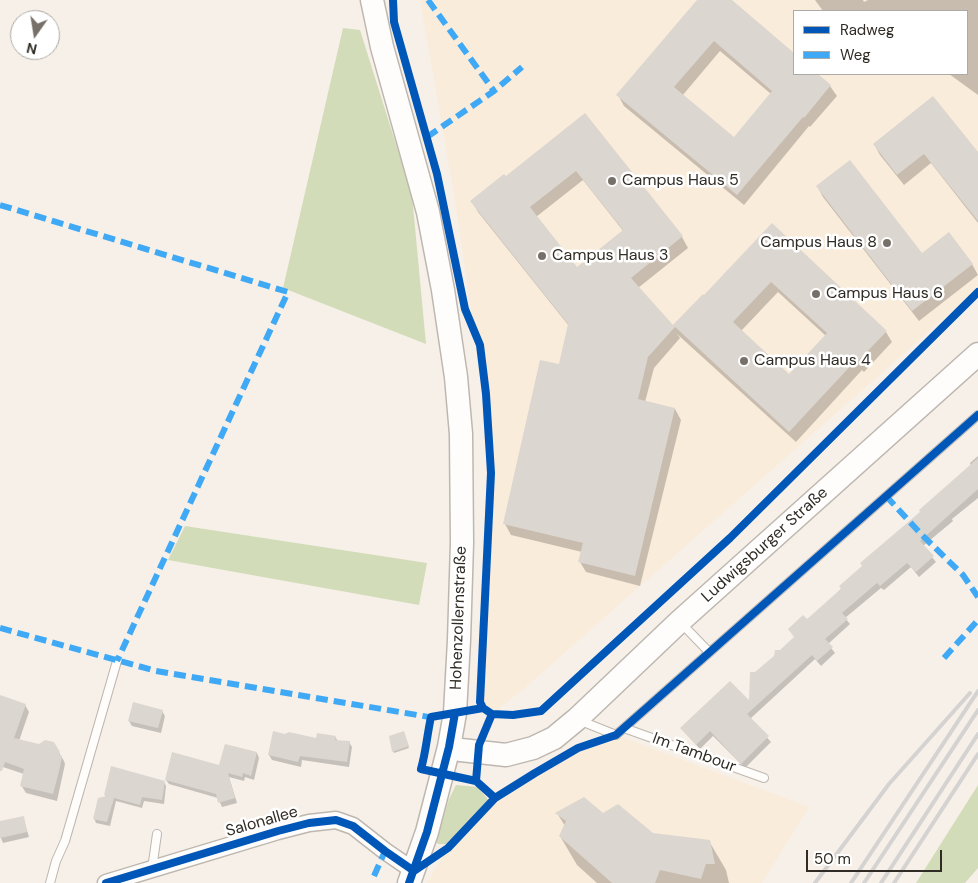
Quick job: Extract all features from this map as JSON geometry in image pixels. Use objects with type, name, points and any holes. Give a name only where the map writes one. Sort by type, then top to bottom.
[{"type":"main road","name":"Hohenzollernstraße","points":[[372,0],[382,47],[428,212],[443,290],[456,377],[461,434],[462,543],[455,713],[449,747],[427,832],[412,877]]},
{"type":"main road","name":"Ludwigsburger Straße","points":[[449,747],[506,755],[533,748],[554,738],[978,354]]},
{"type":"street","name":"Salonallee","points":[[106,883],[278,831],[309,823],[336,820],[353,826],[412,877]]},
{"type":"lane","points":[[577,719],[616,735],[978,416]]},
{"type":"lane","points":[[680,622],[709,652]]},
{"type":"lane","points":[[50,883],[56,861],[65,841],[117,661]]},
{"type":"lane","name":"Im Tambour","points":[[624,728],[764,778]]},
{"type":"lane","points":[[152,869],[157,834]]},
{"type":"shaded area","points":[[420,0],[978,0],[978,288],[519,693],[492,714],[483,708],[489,496],[481,381],[455,200]]},
{"type":"shaded area","points":[[616,735],[809,807],[762,883],[427,883],[448,848],[499,796],[578,748]]},
{"type":"green space","points":[[343,28],[360,30],[412,195],[426,344],[283,288]]},
{"type":"green space","points":[[185,526],[427,563],[419,605],[168,560]]},
{"type":"green space","points":[[456,785],[478,787],[490,802],[447,844],[438,844],[436,842],[449,799]]},
{"type":"green space","points":[[978,785],[978,868],[965,883],[916,883]]},
{"type":"building","points":[[697,0],[732,0],[793,52],[793,75],[819,75],[831,85],[737,195],[616,95]],"holes":[[[714,41],[772,91],[734,137],[674,87]]]},
{"type":"building","points":[[933,96],[978,152],[978,221],[924,154],[897,175],[873,144]]},
{"type":"building","points":[[585,113],[683,236],[631,278],[673,325],[772,223],[887,331],[857,362],[856,360],[789,432],[674,326],[648,357],[638,399],[675,408],[635,576],[578,562],[583,543],[503,524],[540,360],[559,364],[568,324],[470,201],[504,174],[506,176]],"holes":[[[576,171],[623,230],[577,267],[530,207]],[[771,282],[827,333],[789,374],[733,322]]]},
{"type":"building","name":"Campus Haus 8","points":[[850,160],[922,253],[949,232],[973,264],[912,311],[816,186]]},
{"type":"building","points":[[978,458],[978,489],[920,541],[934,556],[916,572],[907,563],[880,586],[877,583],[842,613],[848,619],[825,639],[833,647],[817,661],[812,655],[747,714],[769,736],[741,764],[710,731],[696,745],[680,728],[730,681],[749,700],[750,672],[755,672],[774,656],[775,650],[780,650],[794,637],[788,629],[803,615],[807,619],[841,589],[839,586],[862,566],[860,563],[920,512],[919,510]]},
{"type":"building","points":[[0,695],[26,704],[14,738],[39,744],[45,740],[54,742],[60,752],[59,755],[62,756],[53,794],[20,786],[24,769],[5,762],[2,771],[0,771]]},
{"type":"building","points":[[133,702],[163,710],[158,728],[128,721]]},
{"type":"building","points":[[273,731],[285,734],[289,732],[316,738],[317,733],[336,736],[335,740],[350,741],[347,762],[300,756],[298,762],[268,755]]},
{"type":"building","points":[[404,731],[409,746],[392,752],[389,736]]},
{"type":"building","points":[[225,744],[257,752],[251,776],[243,773],[242,777],[228,773],[235,798],[218,803],[216,794],[165,780],[172,752],[219,765]]},
{"type":"building","points":[[111,766],[165,781],[162,800],[142,797],[140,805],[114,798],[107,822],[93,819],[98,798],[107,796],[104,795]]},
{"type":"building","points":[[584,797],[603,813],[618,804],[653,833],[710,840],[715,864],[706,864],[701,879],[660,870],[655,883],[612,883],[559,836],[566,821],[555,813]]},
{"type":"building","points":[[24,816],[27,832],[0,838],[0,821]]},
{"type":"railway","points":[[851,883],[978,691]]},
{"type":"railway","points":[[815,883],[889,784],[970,693]]},
{"type":"railway","points":[[864,883],[978,710]]},
{"type":"railway","points":[[881,883],[978,734]]},
{"type":"railway","points":[[894,883],[978,754]]},
{"type":"marked path","points":[[428,0],[494,91]]},
{"type":"marked path","points":[[427,137],[494,91],[522,67]]},
{"type":"marked path","points":[[0,205],[288,292],[117,661]]},
{"type":"marked path","points":[[886,496],[963,575],[978,597]]},
{"type":"marked path","points":[[944,658],[978,620]]},
{"type":"marked path","points":[[0,628],[156,671],[435,718]]},
{"type":"marked path","points":[[374,876],[385,851]]},
{"type":"cycle path","points":[[393,0],[394,22],[437,174],[465,309],[480,345],[486,394],[491,473],[480,702],[483,708],[492,714],[513,715],[541,711],[730,538],[978,292]]},
{"type":"cycle path","points":[[414,871],[448,848],[495,798],[578,748],[616,735],[978,415]]},
{"type":"cycle path","points":[[483,708],[431,717],[421,769],[476,781],[495,798]]},
{"type":"cycle path","points":[[409,883],[427,832],[449,747],[455,713]]},
{"type":"cycle path","points":[[476,781],[479,745],[492,714]]},
{"type":"cycle path","points":[[106,883],[278,831],[309,823],[336,820],[353,826],[414,871]]},
{"type":"place","name":"Campus Haus 5","points":[[612,181]]},
{"type":"place","name":"Campus Haus 8","points":[[887,243]]},
{"type":"place","name":"Campus Haus 3","points":[[542,256]]},
{"type":"place","name":"Campus Haus 6","points":[[816,294]]},
{"type":"place","name":"Campus Haus 4","points":[[744,361]]}]
